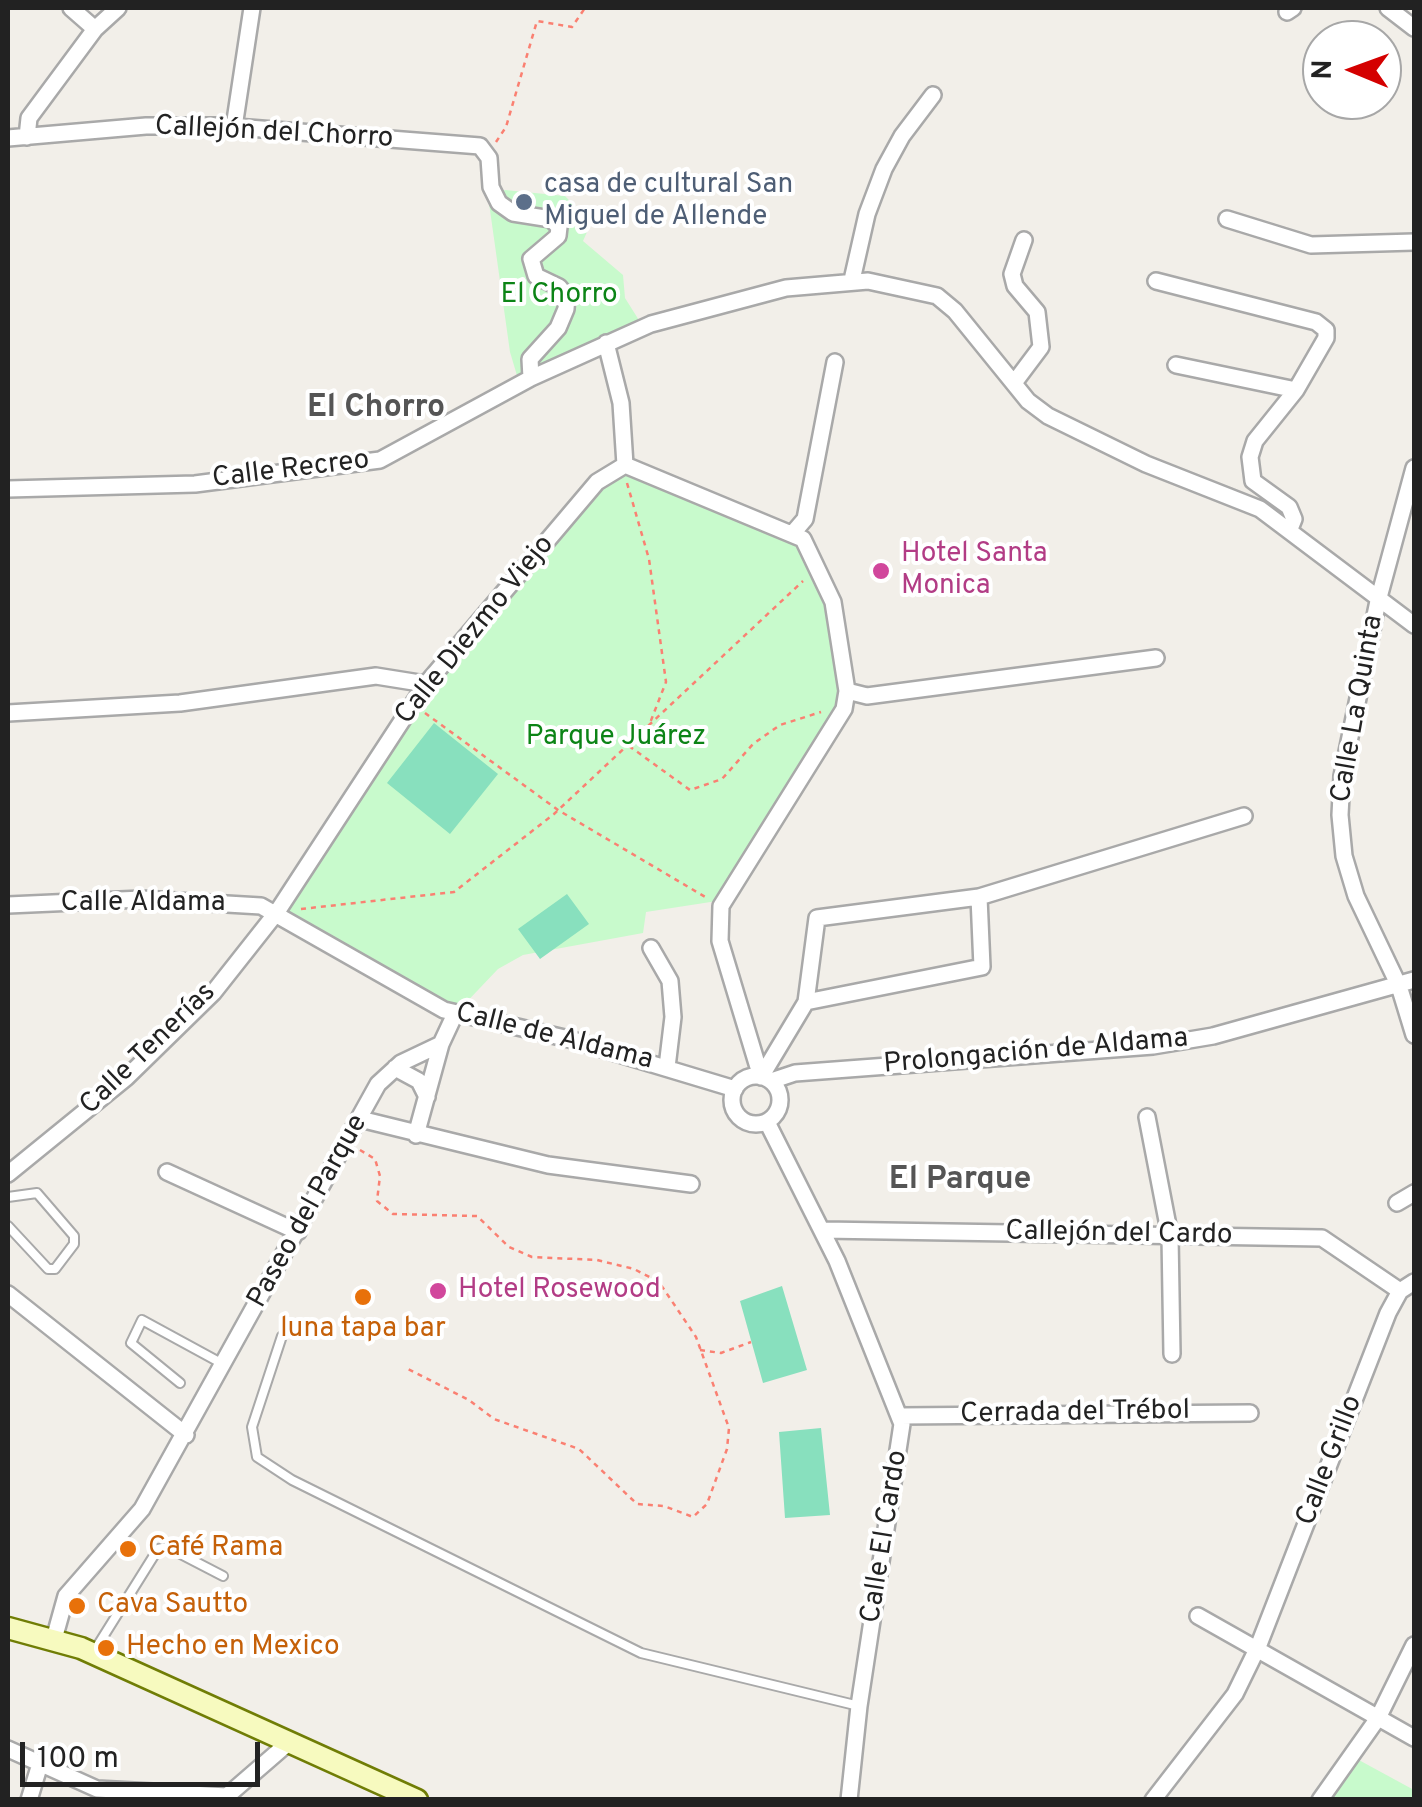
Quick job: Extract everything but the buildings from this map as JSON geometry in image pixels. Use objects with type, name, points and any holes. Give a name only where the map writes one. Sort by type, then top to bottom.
[{"type":"main road","points":[[10,1626],[93,1653],[379,1792],[417,1800]]},
{"type":"street","points":[[71,8],[95,29]]},
{"type":"street","points":[[27,136],[29,118],[95,29],[118,8]]},
{"type":"street","points":[[234,127],[248,12],[252,8]]},
{"type":"street","points":[[1388,8],[1414,28]]},
{"type":"street","points":[[852,280],[862,233],[884,170],[902,136],[933,94]]},
{"type":"street","name":"Callejón del Chorro","points":[[8,138],[146,126],[234,127],[480,146]]},
{"type":"street","points":[[480,146],[490,164],[490,187],[499,203],[513,213],[551,219],[558,227],[558,236],[530,259],[536,276],[559,287],[567,298],[566,309],[558,328],[530,359],[531,378]]},
{"type":"street","points":[[1227,219],[1311,245],[1414,242]]},
{"type":"street","points":[[1014,382],[1041,347],[1036,312],[1015,286],[1012,274],[1024,240]]},
{"type":"street","name":"Calle Recreo","points":[[8,489],[163,486],[380,460],[531,378],[651,324],[816,282],[852,280],[913,287],[937,296],[955,311],[1048,416],[1097,442],[1260,509],[1290,528]]},
{"type":"street","points":[[1156,281],[1316,322],[1326,330],[1326,338],[1296,390],[1262,432],[1250,457],[1254,481],[1288,507],[1294,520],[1290,528],[1378,601],[1414,624]]},
{"type":"street","points":[[606,343],[622,403],[625,466],[803,539],[833,602],[848,691],[834,727],[721,906],[720,941],[764,1078],[780,1100],[777,1112],[767,1122],[750,1123],[738,1115],[732,1103],[735,1089],[750,1077],[764,1078]]},
{"type":"street","points":[[793,533],[805,519],[835,362]]},
{"type":"street","points":[[1176,365],[1296,390]]},
{"type":"street","name":"Calle Diezmo Viejo","points":[[277,912],[426,684],[598,482],[625,466]]},
{"type":"street","name":"Calle La Quinta","points":[[1414,468],[1378,601],[1342,776],[1340,815],[1344,856],[1356,896],[1407,983],[1414,1035]]},
{"type":"street","points":[[848,691],[867,696],[1156,658]]},
{"type":"street","points":[[8,713],[146,707],[376,676],[426,684]]},
{"type":"street","points":[[764,1078],[806,1002],[818,918],[979,897],[1244,816]]},
{"type":"street","points":[[806,1002],[982,967],[979,897]]},
{"type":"street","name":"Calle Aldama","points":[[8,905],[142,899],[261,906],[277,912]]},
{"type":"street","name":"Calle de Aldama","points":[[277,912],[422,1000],[455,1014],[667,1067],[735,1089]]},
{"type":"street","name":"Calle Tenerías","points":[[8,1174],[160,1048],[277,912]]},
{"type":"street","points":[[651,948],[670,981],[673,1017],[667,1067]]},
{"type":"street","name":"Prolongación de Aldama","points":[[764,1078],[1153,1046],[1213,1036],[1407,983]]},
{"type":"street","points":[[416,1135],[440,1044],[455,1014]]},
{"type":"street","name":"Paseo del Parque","points":[[54,1639],[66,1596],[142,1509],[378,1084],[395,1068],[440,1044]]},
{"type":"street","points":[[395,1068],[419,1082],[427,1097]]},
{"type":"street","points":[[1147,1118],[1170,1236],[1172,1354]]},
{"type":"street","points":[[360,1119],[548,1165],[690,1184]]},
{"type":"street","name":"Calle El Cardo","points":[[767,1122],[822,1230],[900,1416],[900,1456],[859,1706],[849,1800]]},
{"type":"street","points":[[167,1172],[298,1232]]},
{"type":"street","points":[[1397,1202],[1414,1194]]},
{"type":"street","name":"Callejón del Cardo","points":[[822,1230],[1322,1238],[1407,1286]]},
{"type":"street","name":"Calle Grillo","points":[[1153,1800],[1228,1704],[1258,1648],[1407,1286]]},
{"type":"street","points":[[8,1294],[186,1435]]},
{"type":"street","name":"Cerrada del Trébol","points":[[900,1416],[1250,1413]]},
{"type":"street","points":[[1198,1616],[1414,1738]]},
{"type":"street","points":[[1320,1800],[1378,1718],[1414,1645]]},
{"type":"street","points":[[8,1749],[97,1789],[227,1796],[287,1744]]},
{"type":"street","points":[[29,1800],[40,1764]]},
{"type":"lane","points":[[8,1197],[38,1193],[74,1236],[74,1244],[55,1268],[48,1269],[8,1226]]},
{"type":"lane","points":[[180,1382],[131,1343],[142,1320],[225,1365]]},
{"type":"lane","points":[[282,1336],[252,1427],[257,1457],[280,1472],[444,1559],[641,1653],[859,1706]]},
{"type":"lane","points":[[93,1653],[158,1549],[167,1546],[223,1576]]},
{"type":"path","points":[[480,146],[498,142],[506,127],[538,21],[572,27],[584,8]]},
{"type":"path","points":[[625,466],[649,559],[666,682],[650,724]]},
{"type":"path","points":[[277,912],[454,892],[558,810],[819,566]]},
{"type":"path","points":[[413,704],[558,810],[721,906]]},
{"type":"path","points":[[628,744],[690,790],[722,779],[753,744],[780,725],[826,710]]},
{"type":"path","points":[[350,1137],[364,1156],[376,1159],[380,1176],[377,1201],[393,1214],[477,1216],[509,1247],[532,1257],[598,1260],[634,1269],[659,1282],[696,1337],[730,1428],[728,1448],[707,1504],[693,1517],[664,1506],[638,1504],[579,1448],[494,1419],[469,1400],[406,1368]]},
{"type":"path","points":[[699,1350],[722,1353],[752,1342]]},
{"type":"green space","name":"El Chorro","points":[[505,190],[565,196],[591,223],[583,241],[623,275],[625,298],[642,325],[521,389],[510,352],[488,196]]},
{"type":"green space","name":"Parque Juárez","points":[[630,473],[800,543],[827,602],[842,705],[717,901],[646,912],[643,933],[523,955],[498,969],[459,1010],[424,996],[288,912],[428,693],[596,492],[611,477]]},
{"type":"green space","points":[[434,723],[498,774],[450,834],[387,783]]},
{"type":"green space","points":[[567,894],[589,924],[540,959],[518,929]]},
{"type":"green space","points":[[782,1286],[807,1370],[763,1383],[740,1301]]},
{"type":"green space","points":[[821,1428],[830,1515],[785,1518],[779,1432]]},
{"type":"green space","points":[[1357,1759],[1414,1790],[1414,1799],[1328,1800]]},
{"type":"place","name":"casa de cultural San Miguel de Allende","points":[[524,202]]},
{"type":"place","name":"Hotel Santa Monica","points":[[881,571]]},
{"type":"place","name":"Hotel Rosewood","points":[[438,1291]]},
{"type":"place","name":"luna tapa bar","points":[[363,1297]]},
{"type":"place","name":"Café Rama","points":[[128,1549]]},
{"type":"place","name":"Cava Sautto","points":[[77,1606]]},
{"type":"place","name":"Hecho en Mexico","points":[[106,1648]]},
{"type":"district","name":"El Chorro","points":[[376,410]]},
{"type":"district","name":"El Parque","points":[[960,1182]]}]
